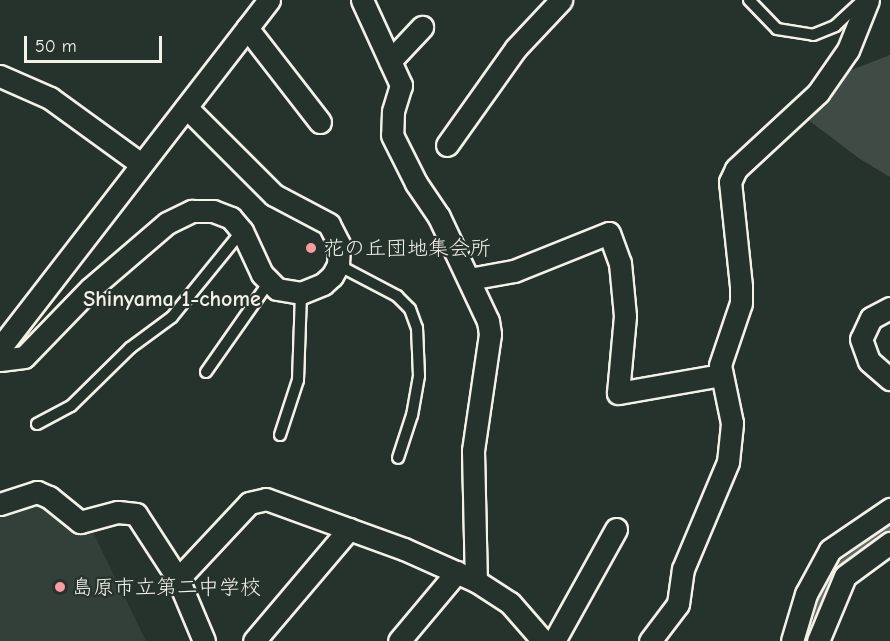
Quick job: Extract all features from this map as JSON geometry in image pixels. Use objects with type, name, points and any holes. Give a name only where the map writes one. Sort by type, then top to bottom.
[{"type":"street","points":[[0,348],[269,0]]},
{"type":"street","points":[[362,0],[401,84],[393,112],[392,135],[469,279],[488,321],[490,334],[473,451],[476,581]]},
{"type":"street","points":[[447,145],[516,48],[562,0]]},
{"type":"street","points":[[650,641],[678,604],[683,569],[728,462],[732,423],[720,365],[741,303],[730,182],[736,169],[818,93],[848,50],[868,0]]},
{"type":"street","points":[[390,61],[422,27]]},
{"type":"street","points":[[247,28],[320,122]]},
{"type":"street","points":[[0,76],[50,98],[141,164]]},
{"type":"street","points":[[0,360],[24,357],[90,289],[180,215],[213,211],[231,218],[242,231],[269,282],[289,293],[301,293],[323,284],[338,265],[339,244],[329,224],[274,195],[186,107]]},
{"type":"street","points":[[469,279],[514,271],[609,233],[620,263],[625,316],[618,393],[721,375]]},
{"type":"street","points":[[890,308],[872,318],[861,339],[869,361],[890,379]]},
{"type":"street","points":[[0,504],[37,492],[49,497],[80,522],[118,512],[136,514],[178,579],[204,641]]},
{"type":"street","points":[[178,579],[258,498],[349,529],[476,581],[510,603],[543,641]]},
{"type":"street","points":[[818,641],[854,550],[890,509]]},
{"type":"street","points":[[254,641],[349,529]]},
{"type":"street","points":[[554,641],[616,529]]},
{"type":"street","points":[[792,641],[819,567],[854,550],[890,543]]},
{"type":"street","points":[[399,641],[457,572]]},
{"type":"lane","points":[[749,0],[777,29],[813,35],[835,26],[863,0]]},
{"type":"lane","points":[[37,424],[70,406],[130,348],[172,317],[242,231]]},
{"type":"lane","points":[[338,265],[398,296],[410,309],[417,328],[419,376],[412,415],[398,458]]},
{"type":"lane","points":[[206,372],[269,282]]},
{"type":"lane","points":[[280,435],[298,380],[301,293]]},
{"type":"shaded area","points":[[890,55],[890,177],[860,159],[807,119],[804,98],[823,81]]},
{"type":"shaded area","name":"島原市立第二中学校","points":[[42,504],[77,532],[92,530],[146,641],[0,641],[0,516]]},
{"type":"waterway","points":[[812,631],[821,595],[839,564],[890,527]]},
{"type":"place","name":"花の丘団地集会所","points":[[311,248]]},
{"type":"place","name":"島原市立第二中学校","points":[[60,587]]},
{"type":"district","name":"Shinyama 1-chome","points":[[172,300]]}]
